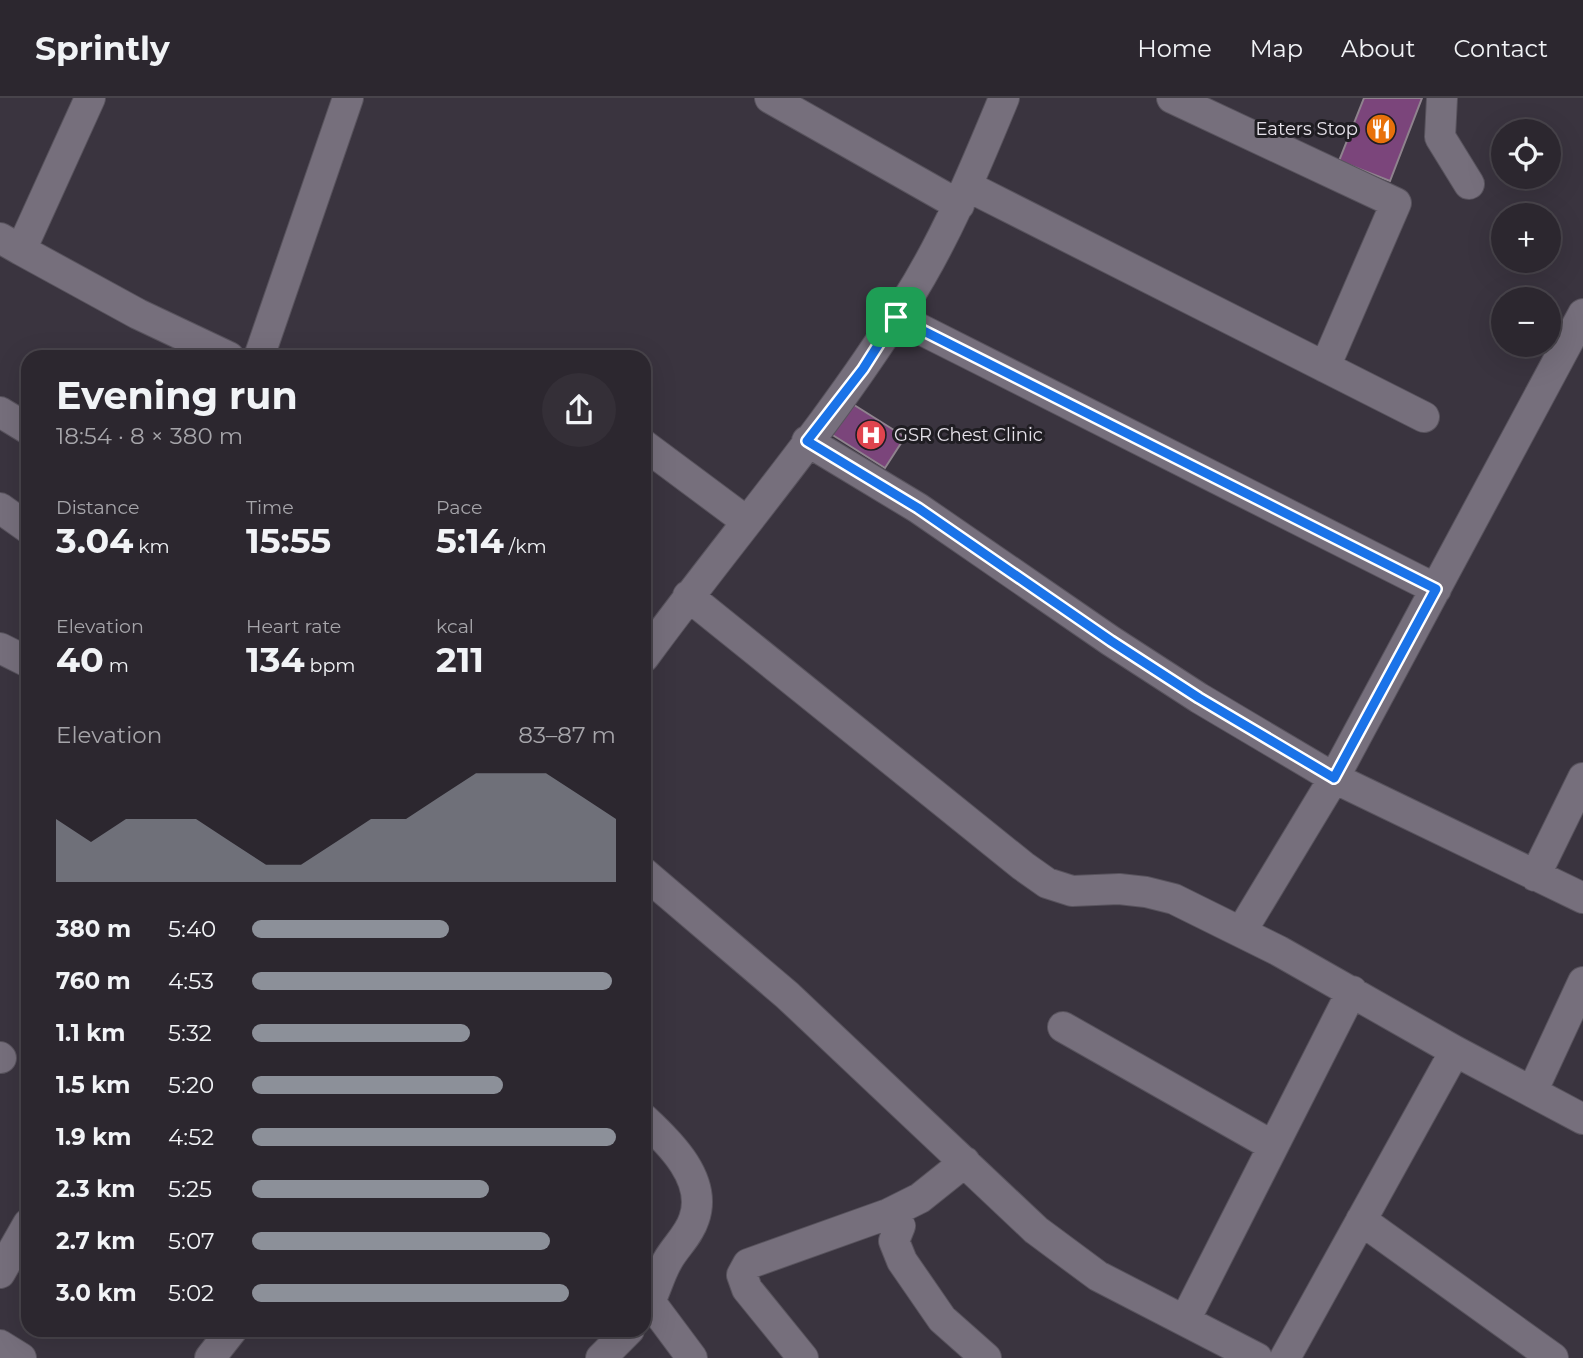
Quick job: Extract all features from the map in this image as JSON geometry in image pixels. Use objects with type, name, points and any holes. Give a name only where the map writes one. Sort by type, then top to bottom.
[{"type":"street","points":[[90,98],[11,244],[138,314],[214,350]]},
{"type":"street","points":[[261,350],[348,98]]},
{"type":"street","points":[[769,98],[963,195],[1424,417]]},
{"type":"street","points":[[651,647],[863,369],[896,317],[963,195],[1004,98]]},
{"type":"street","points":[[1172,98],[1396,202],[1325,367]]},
{"type":"street","points":[[1442,98],[1440,136],[1469,184]]},
{"type":"street","points":[[1241,932],[1334,778],[1583,314]]},
{"type":"street","points":[[896,317],[1436,589]]},
{"type":"street","points":[[807,441],[918,508],[1199,698],[1334,778],[1583,898]]},
{"type":"street","points":[[651,450],[746,522]]},
{"type":"street","points":[[0,508],[21,523]]},
{"type":"street","points":[[688,596],[1047,883],[1072,891],[1119,889],[1174,899],[1352,991],[1455,1051],[1583,1119]]},
{"type":"street","points":[[0,648],[21,658]]},
{"type":"street","points":[[1535,876],[1583,778]]},
{"type":"street","points":[[651,879],[787,995],[1036,1230],[1098,1276],[1257,1358]]},
{"type":"street","points":[[1532,1092],[1583,982]]},
{"type":"street","points":[[1185,1320],[1352,991]]},
{"type":"street","points":[[1063,1027],[1273,1146]]},
{"type":"street","points":[[1285,1358],[1455,1051]]},
{"type":"street","points":[[651,1127],[681,1159],[696,1192],[697,1205],[690,1228],[667,1261],[651,1299]]},
{"type":"street","points":[[803,1358],[747,1289],[742,1275],[748,1264],[888,1214],[920,1198],[965,1162]]},
{"type":"street","points":[[888,1214],[901,1226],[894,1241],[902,1261],[942,1319],[986,1358]]},
{"type":"street","points":[[1361,1220],[1553,1358]]},
{"type":"street","points":[[0,1273],[21,1236]]},
{"type":"street","points":[[651,1312],[692,1358]]},
{"type":"street","points":[[209,1358],[226,1337]]},
{"type":"street","points":[[601,1358],[622,1337]]},
{"type":"street","points":[[0,1345],[22,1358]]},
{"type":"building","name":"Eaters Stop","points":[[1364,98],[1422,98],[1390,181],[1339,161]]},
{"type":"building","points":[[851,403],[905,437],[885,468],[831,434]]},
{"type":"place","name":"Eaters Stop","points":[[1381,129]]},
{"type":"place","name":"GSR Chest Clinic","points":[[871,435]]},
{"type":"route","points":[[896,317],[1436,589],[1334,778],[1199,698],[918,508],[807,441],[863,369],[896,317]]}]
